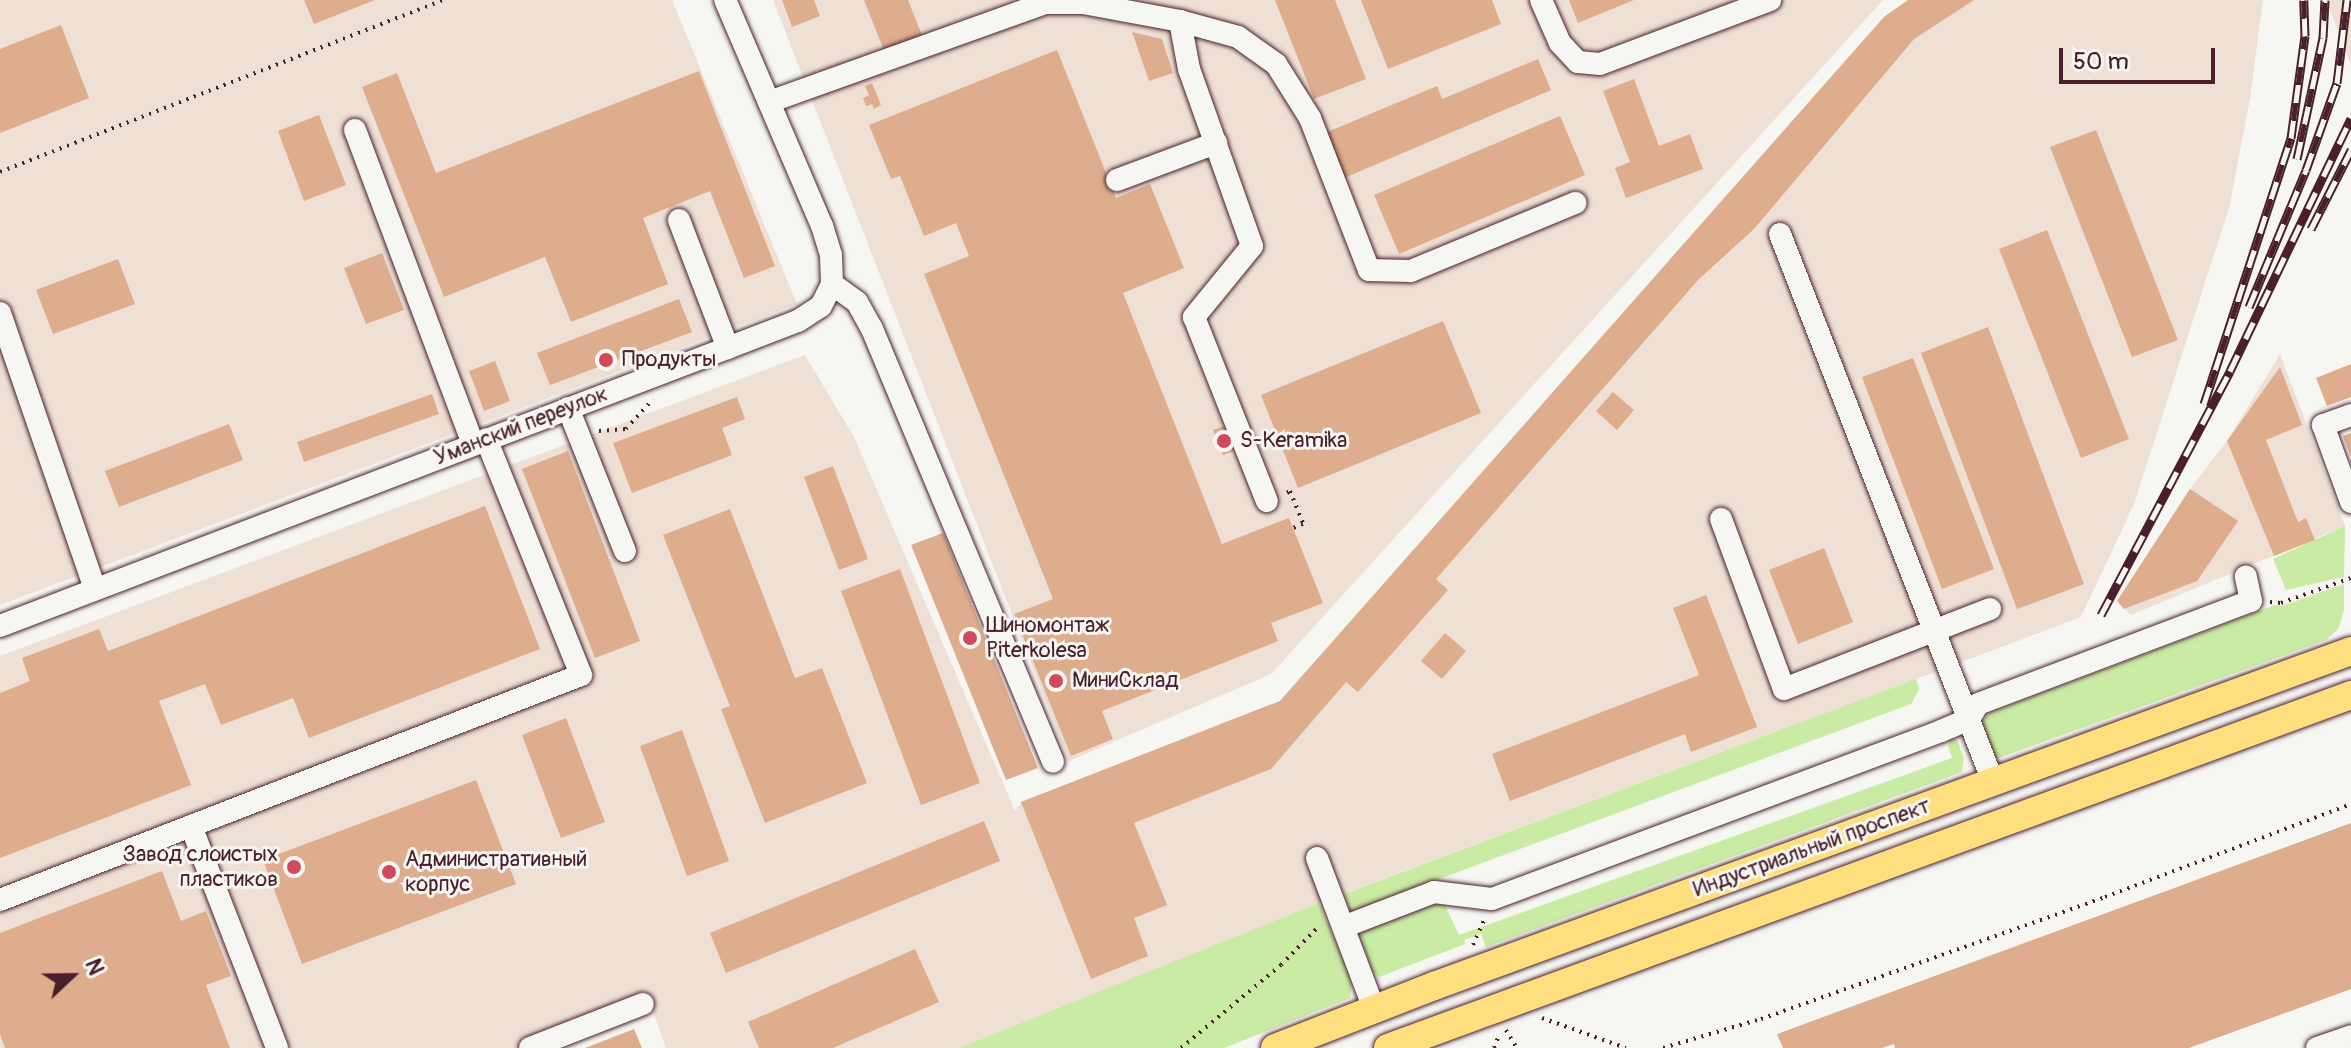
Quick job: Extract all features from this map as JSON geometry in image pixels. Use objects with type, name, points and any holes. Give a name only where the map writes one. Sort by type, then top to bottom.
[{"type":"main road","name":"Индустриальный проспект","points":[[1275,1048],[2351,651]]},
{"type":"main road","name":"Индустриальный проспект","points":[[1388,1048],[1421,1042],[2351,695]]},
{"type":"street","points":[[725,0],[822,226],[831,255],[832,284],[857,302],[872,329],[1053,762]]},
{"type":"street","points":[[1541,0],[1560,43],[1578,62],[1600,64],[1770,0]]},
{"type":"street","points":[[769,102],[1045,3],[1083,2],[1180,21],[1238,37],[1276,64],[1310,118],[1369,270],[1411,271],[1575,203]]},
{"type":"street","points":[[1180,21],[1189,69],[1252,246],[1194,317],[1267,501]]},
{"type":"street","points":[[0,900],[581,675],[480,442],[355,130]]},
{"type":"street","points":[[1117,180],[1216,143]]},
{"type":"street","points":[[679,220],[728,348]]},
{"type":"street","points":[[1780,234],[1993,782]]},
{"type":"street","name":"Уманский переулок","points":[[0,626],[798,321],[821,306],[832,284]]},
{"type":"street","points":[[0,313],[95,589]]},
{"type":"street","points":[[568,408],[625,551]]},
{"type":"street","points":[[2351,415],[2323,425],[2351,502]]},
{"type":"street","points":[[1721,519],[1784,689],[1990,609]]},
{"type":"street","points":[[1341,922],[1434,892],[1492,899],[1969,719],[1978,704],[2251,601],[2246,577]]},
{"type":"street","points":[[2351,635],[2351,651]]},
{"type":"street","points":[[191,826],[277,1048]]},
{"type":"street","points":[[1317,858],[1374,1009]]},
{"type":"street","points":[[530,1048],[643,1004]]},
{"type":"street","points":[[2317,1048],[2351,1036]]},
{"type":"path","points":[[0,172],[443,0]]},
{"type":"path","points":[[578,432],[626,429],[657,394]]},
{"type":"path","points":[[626,429],[629,436]]},
{"type":"path","points":[[1267,501],[1290,491],[1303,524],[1293,528]]},
{"type":"path","points":[[2251,601],[2281,603],[2351,578]]},
{"type":"path","points":[[1663,1048],[1761,1019],[2060,913],[2351,804]]},
{"type":"path","points":[[1473,945],[1492,899]]},
{"type":"path","points":[[1181,1048],[1281,965],[1313,930],[1341,922]]},
{"type":"path","points":[[1542,1018],[1626,1048]]},
{"type":"path","points":[[1507,1032],[1517,1048]]},
{"type":"path","points":[[1494,1048],[1499,1035]]},
{"type":"shaded area","points":[[0,0],[672,0],[797,304],[0,605]]},
{"type":"shaded area","points":[[773,0],[1883,0],[1271,674],[1069,761]]},
{"type":"shaded area","points":[[1908,0],[2263,0],[2250,99],[2229,208],[2134,504],[2081,617],[1332,898],[959,1048],[666,1048],[650,1004],[530,1048],[0,1048],[0,656],[805,355],[854,437],[1015,811],[1021,802],[1280,701],[1884,17]]},
{"type":"shaded area","points":[[2326,0],[2351,0],[2351,65]]},
{"type":"shaded area","points":[[2280,354],[2345,526],[2131,615],[2117,601],[2190,489],[2227,441]]},
{"type":"green space","points":[[2345,526],[2344,577],[2286,590],[2273,559]]},
{"type":"green space","points":[[2344,584],[2344,611],[2338,629],[2326,640],[1996,759],[1979,729],[1989,713],[2275,605],[2282,606]]},
{"type":"green space","points":[[1916,679],[1919,689],[1911,704],[1350,912],[1344,894]]},
{"type":"green space","points":[[1950,738],[1957,740],[1964,758],[1962,772],[1486,947],[1481,934],[1464,940],[1465,944],[1379,977],[1373,972],[1358,934],[1367,925],[1442,899],[1459,935],[1952,758],[1948,746]]},
{"type":"green space","points":[[1319,903],[1352,981],[1350,998],[1224,1048],[959,1048]]},
{"type":"building","points":[[304,0],[375,0],[314,24]]},
{"type":"building","points":[[782,0],[814,0],[820,16],[792,27]]},
{"type":"building","points":[[864,0],[908,0],[923,38],[885,53]]},
{"type":"building","points":[[1275,0],[1335,0],[1366,79],[1314,99]]},
{"type":"building","points":[[1361,0],[1492,0],[1501,24],[1388,69]]},
{"type":"building","points":[[1569,0],[1634,0],[1578,23]]},
{"type":"building","points":[[1908,0],[1974,0],[1914,39],[1754,229],[1699,279],[1436,579],[1448,590],[1358,692],[1346,682],[1271,769],[1134,823],[1167,905],[1134,918],[1148,956],[1091,979],[1021,802],[1280,701],[1884,17]]},
{"type":"building","points":[[61,25],[89,98],[0,133],[0,49]]},
{"type":"building","points":[[1132,32],[1162,39],[1173,73],[1149,81]]},
{"type":"building","points":[[1057,50],[1116,198],[1150,184],[1184,268],[1123,293],[1222,544],[1289,518],[1323,603],[1271,623],[1278,641],[1102,711],[1113,739],[1071,756],[1014,614],[1053,599],[924,274],[969,256],[956,223],[924,236],[900,176],[891,179],[869,125]]},
{"type":"building","points":[[1538,59],[1551,90],[1344,178],[1325,133],[1437,86],[1442,99]]},
{"type":"building","points":[[699,71],[775,266],[744,278],[710,191],[643,218],[668,284],[571,322],[545,257],[444,297],[362,87],[397,73],[436,173]]},
{"type":"building","points":[[1634,79],[1659,146],[1690,134],[1703,169],[1626,198],[1615,168],[1630,162],[1603,91]]},
{"type":"building","points":[[872,83],[881,105],[874,109],[872,104],[866,106],[863,98],[869,95],[865,86]]},
{"type":"building","points":[[319,115],[346,185],[304,201],[278,131]]},
{"type":"building","points":[[1560,116],[1585,175],[1399,254],[1374,195]]},
{"type":"building","points":[[2096,130],[2178,340],[2132,357],[2050,147]]},
{"type":"building","points":[[2047,230],[2129,439],[2081,458],[1999,249]]},
{"type":"building","points":[[382,253],[404,310],[366,324],[344,268]]},
{"type":"building","points":[[118,259],[135,304],[53,334],[36,290]]},
{"type":"building","points":[[679,299],[692,332],[550,385],[537,353]]},
{"type":"building","points":[[1443,321],[1481,413],[1298,488],[1261,395]]},
{"type":"building","points":[[1988,327],[2084,584],[2017,609],[1921,353]]},
{"type":"building","points":[[1913,358],[1994,569],[1942,589],[1862,377]]},
{"type":"building","points":[[495,361],[510,401],[484,411],[469,371]]},
{"type":"building","points":[[2351,364],[2351,397],[2327,406],[2316,378]]},
{"type":"building","points":[[2280,367],[2302,425],[2266,440],[2298,522],[2306,518],[2315,540],[2274,556],[2227,441]]},
{"type":"building","points":[[1613,392],[1634,410],[1617,430],[1596,411]]},
{"type":"building","points":[[432,394],[439,414],[304,462],[297,442]]},
{"type":"building","points":[[737,397],[745,419],[722,428],[732,455],[632,493],[613,443]]},
{"type":"building","points":[[229,424],[243,460],[119,507],[105,471]]},
{"type":"building","name":"S-Keramika","points":[[1224,426],[1234,451],[1223,455],[1213,430]]},
{"type":"building","points":[[2351,433],[2351,457],[2343,436]]},
{"type":"building","points":[[568,451],[640,641],[595,658],[522,469]]},
{"type":"building","points":[[833,466],[868,559],[839,570],[804,477]]},
{"type":"building","points":[[2190,489],[2238,521],[2197,581],[2124,609],[2117,601]]},
{"type":"building","points":[[485,506],[540,649],[309,738],[293,698],[221,725],[205,684],[159,701],[191,785],[0,858],[0,693],[30,681],[22,658],[99,629],[108,651]]},
{"type":"building","points":[[730,509],[795,678],[822,668],[867,783],[765,823],[721,709],[730,706],[663,535]]},
{"type":"building","points":[[943,533],[1038,768],[1006,780],[911,545]]},
{"type":"building","points":[[1824,548],[1853,622],[1798,644],[1769,570]]},
{"type":"building","points":[[900,569],[980,783],[921,805],[841,591]]},
{"type":"building","points":[[1706,595],[1757,727],[1691,752],[1685,734],[1510,801],[1492,754],[1699,675],[1673,608]]},
{"type":"building","points":[[1445,633],[1466,651],[1442,679],[1421,661]]},
{"type":"building","points":[[566,718],[605,822],[561,838],[522,735]]},
{"type":"building","points":[[682,730],[729,861],[687,876],[640,746]]},
{"type":"building","name":"Административный корпус","points":[[476,780],[516,884],[302,964],[263,860]]},
{"type":"building","points":[[984,821],[1000,861],[726,973],[710,933]]},
{"type":"building","points":[[2351,823],[2351,989],[2189,1048],[1895,1048],[1894,1044],[1882,1048],[1783,1048],[1777,1034]]},
{"type":"building","points":[[162,871],[181,921],[206,911],[231,976],[206,985],[230,1048],[5,1048],[0,1034],[0,933]]},
{"type":"building","points":[[915,949],[939,1002],[833,1048],[759,1048],[748,1022]]},
{"type":"building","points":[[634,1029],[642,1048],[585,1048]]},
{"type":"railway","points":[[2204,404],[2291,138],[2305,36],[2304,0]]},
{"type":"railway","points":[[2297,159],[2323,38],[2325,0]]},
{"type":"railway","points":[[2249,307],[2306,170],[2337,83],[2347,0]]},
{"type":"railway","points":[[2101,615],[2230,371],[2351,119]]},
{"type":"railway","points":[[2311,229],[2351,150]]},
{"type":"place","name":"Продукты","points":[[606,360]]},
{"type":"place","name":"S-Keramika","points":[[1224,441]]},
{"type":"place","name":"Шиномонтаж Piterkolesa","points":[[970,638]]},
{"type":"place","name":"МиниСклад","points":[[1056,681]]},
{"type":"place","name":"Завод слоистых пластиков","points":[[294,867]]},
{"type":"place","name":"Административный корпус","points":[[389,872]]}]
